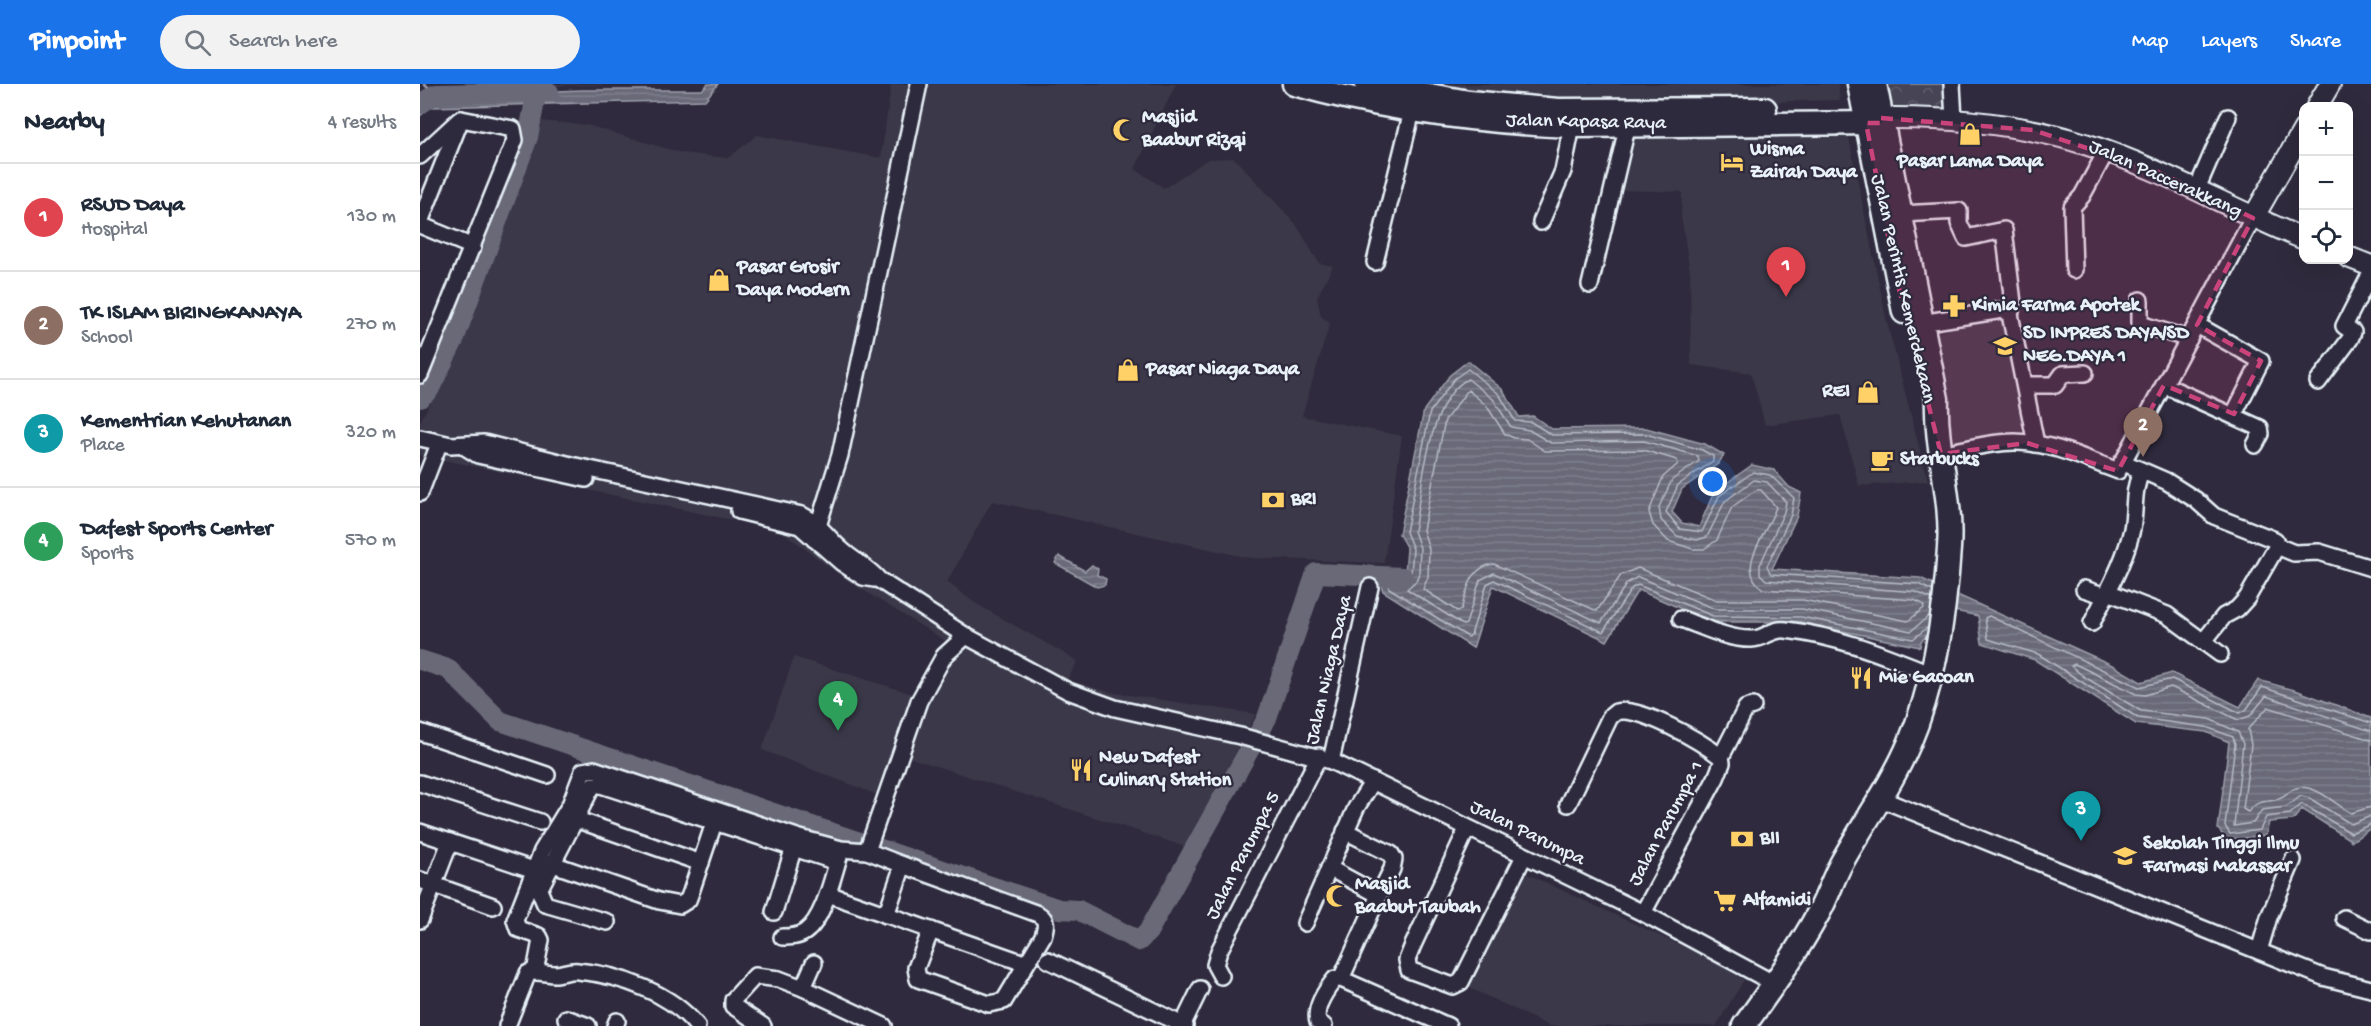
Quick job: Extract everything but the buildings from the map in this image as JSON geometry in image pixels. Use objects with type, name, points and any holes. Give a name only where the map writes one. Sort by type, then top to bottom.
[{"type":"highway","name":"Jalan Kapasa Raya","points":[[1366,84],[1467,111],[1572,126],[1628,124],[1701,116]]},
{"type":"highway","name":"Jalan Perintis Kemerdekaan","points":[[1744,1026],[1819,912],[1829,888],[1881,799],[1908,745],[1924,705],[1932,674],[1946,580],[1950,546],[1936,423],[1937,399],[1921,323],[1903,275],[1900,214],[1875,117],[1859,84]]},
{"type":"highway","name":"Jalan Perintis Kemerdekaan","points":[[1875,84],[1875,117],[1925,401],[1936,423]]},
{"type":"highway","name":"Jalan Kapasa Raya","points":[[1305,86],[1412,111],[1558,110],[1701,116],[1875,117]]},
{"type":"highway","name":"Jalan Perintis Kemerdekaan","points":[[1730,1026],[1810,907],[1829,888]]},
{"type":"main road","points":[[2319,102],[2330,84]]},
{"type":"main road","name":"Jalan Paccerakkang","points":[[1875,117],[1954,120],[2033,130],[2106,152],[2299,237]]},
{"type":"main road","points":[[2253,218],[2299,138]]},
{"type":"main road","points":[[2353,259],[2371,266]]},
{"type":"street","points":[[816,532],[840,455],[919,84]]},
{"type":"street","points":[[1952,84],[1954,120]]},
{"type":"street","points":[[1375,262],[1412,111]]},
{"type":"street","points":[[2196,191],[2228,117]]},
{"type":"street","points":[[420,156],[461,119]]},
{"type":"street","points":[[461,119],[420,224],[473,247]]},
{"type":"street","points":[[420,375],[516,135],[513,129],[504,126],[461,119]]},
{"type":"street","points":[[1590,285],[1628,124]]},
{"type":"street","points":[[1541,222],[1563,171],[1572,126]]},
{"type":"street","points":[[2074,270],[2072,207],[2082,196],[2106,152]]},
{"type":"street","points":[[1900,214],[1959,211],[1959,223],[1966,238],[2004,230],[2013,303],[2011,311],[2036,444]]},
{"type":"street","points":[[1941,454],[2003,443],[2036,444],[2118,471],[2253,218]]},
{"type":"street","points":[[2318,382],[2350,339],[2353,332],[2344,326],[2371,273]]},
{"type":"street","points":[[2140,300],[2140,324],[2189,339]]},
{"type":"street","points":[[1921,323],[2006,308],[2011,311]]},
{"type":"street","points":[[2197,325],[2260,359],[2260,366],[2234,414]]},
{"type":"street","points":[[2026,385],[2055,385],[2062,374],[2085,373]]},
{"type":"street","points":[[2164,385],[2234,414],[2260,428],[2260,436],[2255,446]]},
{"type":"street","name":"Jalan Parumpa","points":[[420,438],[439,444],[465,447],[484,443],[571,465],[792,511],[809,518],[816,532],[871,570],[879,580],[966,636],[1092,701],[1325,759],[1643,913],[1764,978]]},
{"type":"street","points":[[420,493],[439,444]]},
{"type":"street","points":[[2122,462],[2166,481],[2196,500],[2209,514],[2276,540],[2277,546],[2247,598],[2237,609],[2224,616],[2203,642]]},
{"type":"street","points":[[2092,623],[2107,594],[2131,531],[2135,504],[2134,490],[2142,471]]},
{"type":"street","points":[[2277,546],[2294,553],[2319,552],[2371,568]]},
{"type":"street","name":"Jalan Niaga Daya","points":[[1325,759],[1370,588]]},
{"type":"street","points":[[2084,589],[2107,594],[2167,615],[2220,654]]},
{"type":"street","points":[[1681,619],[1747,639],[1760,638],[1777,629],[1818,635],[1865,648],[1932,674]]},
{"type":"street","points":[[870,844],[919,700],[944,656],[966,636]]},
{"type":"street","points":[[1721,757],[1746,708],[1753,706]]},
{"type":"street","name":"Jalan Parumpa 1","points":[[1569,804],[1610,717],[1616,712],[1630,712],[1685,734],[1721,757],[1722,763],[1716,778],[1643,913]]},
{"type":"street","points":[[420,732],[547,775]]},
{"type":"street","name":"Jalan Parumpa 5","points":[[1221,976],[1215,965],[1219,951],[1325,759]]},
{"type":"street","points":[[535,972],[541,940],[538,936],[515,925],[516,914],[542,851],[570,805],[583,771],[588,769],[839,856]]},
{"type":"street","points":[[1305,923],[1363,794],[1373,781]]},
{"type":"street","points":[[420,783],[540,822]]},
{"type":"street","points":[[607,922],[545,904],[539,890],[593,786],[601,785],[793,850],[839,856],[870,844]]},
{"type":"street","points":[[1881,799],[2323,977],[2371,989]]},
{"type":"street","points":[[575,819],[701,862]]},
{"type":"street","points":[[553,864],[658,901],[680,905],[688,900],[714,823]]},
{"type":"street","points":[[1467,829],[1407,960],[1409,970],[1453,986],[1461,982],[1524,856]]},
{"type":"street","points":[[1341,979],[1392,869],[1394,859],[1391,854],[1346,831]]},
{"type":"street","points":[[420,832],[528,868]]},
{"type":"street","points":[[420,920],[427,883],[450,842]]},
{"type":"street","points":[[870,844],[903,865],[1045,918],[1047,924],[1043,936],[1024,963],[1004,1001],[989,1004],[918,979],[916,968],[931,930]]},
{"type":"street","points":[[774,912],[793,850]]},
{"type":"street","points":[[782,937],[796,936],[810,928],[828,894],[839,856]]},
{"type":"street","points":[[2259,951],[2269,917],[2293,860]]},
{"type":"street","points":[[886,915],[903,865]]},
{"type":"street","points":[[1329,868],[1379,895]]},
{"type":"street","points":[[427,883],[493,906]]},
{"type":"street","points":[[828,894],[1024,963]]},
{"type":"street","points":[[2344,918],[2371,931]]},
{"type":"street","points":[[1048,960],[1183,1026],[1200,989]]},
{"type":"street","points":[[803,988],[814,963]]},
{"type":"street","points":[[507,1026],[528,973],[559,974],[578,971],[607,976],[676,1004],[697,1026]]},
{"type":"street","points":[[763,1026],[739,1011],[732,1003],[752,978],[766,976],[803,988],[884,1026]]},
{"type":"street","points":[[1324,1026],[1318,1022],[1316,1013],[1330,985],[1335,979],[1341,979],[1446,1026]]},
{"type":"street","points":[[566,1018],[588,1026]]},
{"type":"highlighted area","points":[[1881,118],[2033,130],[2158,172],[2253,218],[2197,325],[2261,361],[2234,414],[2164,385],[2118,471],[2027,443],[1941,454],[1896,277],[1866,123],[1882,123]]},
{"type":"shaded area","points":[[420,84],[642,84],[491,87]]},
{"type":"shaded area","points":[[891,84],[1176,84],[1135,169],[1164,188],[1208,159],[1234,158],[1296,224],[1319,263],[1333,266],[1317,297],[1321,316],[1330,323],[1302,416],[1402,436],[1384,563],[1249,558],[992,501],[947,582],[975,603],[1078,661],[1067,680],[1110,692],[1256,714],[1186,847],[908,757],[893,801],[762,750],[794,657],[913,694],[947,642],[845,579],[780,530],[420,455],[420,422],[431,401],[540,121],[587,125],[682,153],[728,158],[757,135],[881,158]]},
{"type":"shaded area","points":[[1412,84],[1838,84],[1840,100],[1595,106]]},
{"type":"shaded area","points":[[1848,133],[1887,322],[1928,481],[1859,486],[1840,415],[1765,425],[1751,373],[1691,365],[1690,272],[1681,216],[1682,192],[1619,190],[1631,137]]},
{"type":"shaded area","points":[[2007,305],[2031,429],[1948,452],[1923,338],[1947,330],[1947,318]]},
{"type":"shaded area","points":[[1519,870],[1712,960],[1744,980],[1716,1026],[1549,1026],[1459,983]]},
{"type":"green space","points":[[1884,84],[1947,84],[1948,109],[1889,110]]},
{"type":"water","points":[[708,84],[718,84],[705,100],[431,107],[420,116],[420,105],[430,96],[583,90],[702,90]]},
{"type":"water","points":[[1468,361],[1503,390],[1519,417],[1533,416],[1552,429],[1646,428],[1705,444],[1724,455],[1718,464],[1682,489],[1672,512],[1682,523],[1699,527],[1714,492],[1752,465],[1774,470],[1789,487],[1801,493],[1797,516],[1772,569],[1920,578],[2112,665],[2141,682],[2172,673],[2240,707],[2258,680],[2298,691],[2371,718],[2371,828],[2352,841],[2302,809],[2293,820],[2269,822],[2266,835],[2228,841],[2218,829],[2229,742],[2206,732],[2136,724],[2035,660],[1982,643],[1978,616],[1955,611],[1921,641],[1920,647],[1800,622],[1712,622],[1638,590],[1607,641],[1493,586],[1473,648],[1383,591],[1378,576],[1405,573],[1407,549],[1399,534],[1424,410],[1450,375]]},
{"type":"water","points":[[1059,556],[1085,571],[1092,565],[1098,569],[1097,575],[1106,579],[1105,585],[1097,587],[1055,563]]},
{"type":"waterway","points":[[424,84],[436,94]]},
{"type":"waterway","points":[[420,398],[429,390],[454,340],[528,137],[537,91]]},
{"type":"waterway","points":[[420,104],[436,94],[549,92]]},
{"type":"waterway","points":[[420,660],[448,669],[500,721],[1059,909],[1078,910],[1139,941],[1148,932],[1267,718],[1316,573],[1403,577]]},
{"type":"place","name":"Masjid Baabur Rizqi","points":[[1124,130]]},
{"type":"place","name":"Pasar Lama Daya","points":[[1970,134]]},
{"type":"place","name":"Wisma Zairah Daya","points":[[1732,162]]},
{"type":"place","name":"Pasar Grosir Daya Modern","points":[[719,280]]},
{"type":"place","name":"RSUD Daya","points":[[1786,297]]},
{"type":"place","name":"Kimia Farma Apotek","points":[[1954,306]]},
{"type":"place","name":"SD INPRES DAYA/SD NEG.DAYA 1","points":[[2005,346]]},
{"type":"place","name":"Pasar Niaga Daya","points":[[1128,370]]},
{"type":"place","name":"REI","points":[[1868,392]]},
{"type":"place","name":"TK ISLAM BIRINGKANAYA","points":[[2143,457]]},
{"type":"place","name":"Starbucks","points":[[1882,460]]},
{"type":"place","name":"BRI","points":[[1273,500]]},
{"type":"place","name":"Mie Gacoan","points":[[1861,678]]},
{"type":"place","name":"Dafest Sports Center","points":[[838,731]]},
{"type":"place","name":"New Dafest Culinary Station","points":[[1081,770]]},
{"type":"place","name":"BII","points":[[1742,839]]},
{"type":"place","name":"Kementrian Kehutanan","points":[[2081,841]]},
{"type":"place","name":"Sekolah Tinggi Ilmu Farmasi Makassar","points":[[2125,856]]},
{"type":"place","name":"Masjid Baabut Taubah","points":[[1337,896]]},
{"type":"place","name":"Alfamidi","points":[[1725,901]]}]
